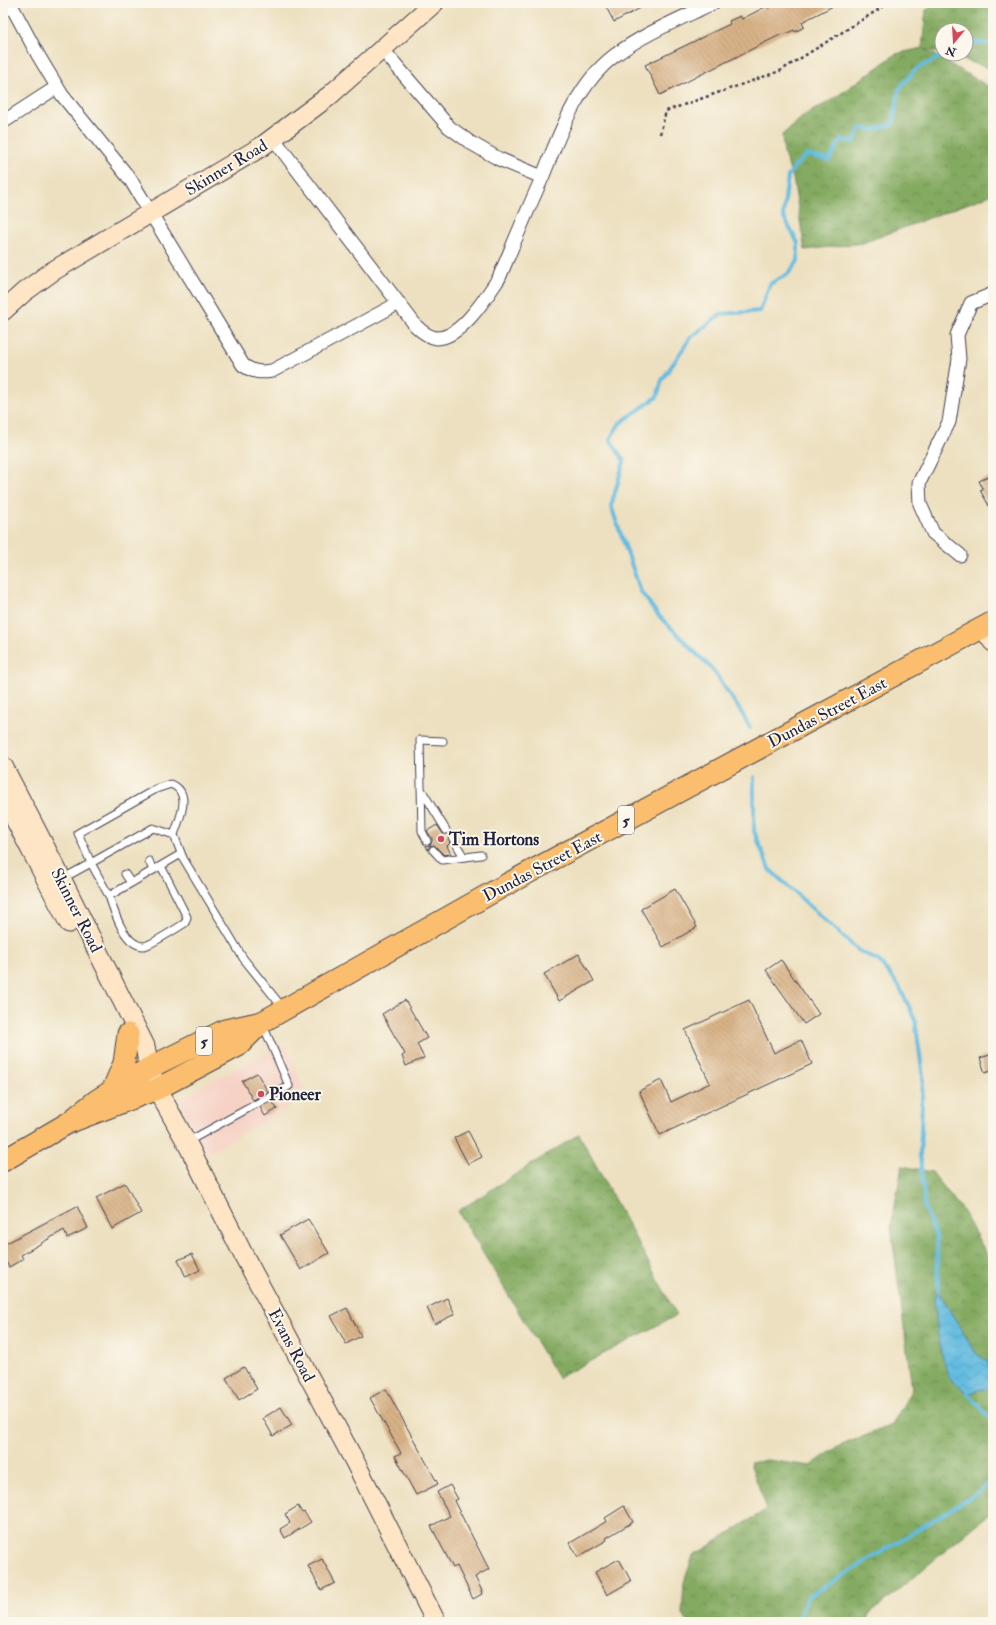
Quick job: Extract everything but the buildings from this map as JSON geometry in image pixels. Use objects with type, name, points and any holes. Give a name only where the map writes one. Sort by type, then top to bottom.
[{"type":"main road","name":"Dundas Street East","points":[[68,1123],[157,1089],[238,1046],[262,1022],[500,888],[990,631]]},
{"type":"main road","name":"Dundas Street East","points":[[3,1161],[68,1123],[96,1100],[112,1091],[148,1062],[225,1030],[262,1022]]},
{"type":"main road","points":[[112,1091],[124,1063],[128,1034]]},
{"type":"street","points":[[10,3],[38,55],[62,95],[130,179],[243,365],[260,373],[272,371],[399,303]]},
{"type":"street","name":"Skinner Road","points":[[3,311],[24,292],[53,271],[261,148],[329,96],[434,3]]},
{"type":"street","points":[[273,138],[416,326],[422,332],[430,336],[438,338],[445,336],[454,332],[467,321],[486,298],[498,278],[561,132],[580,95],[595,74],[613,57],[630,46],[713,3]]},
{"type":"street","points":[[382,49],[449,127],[471,143],[500,159],[542,177]]},
{"type":"street","points":[[3,122],[57,87]]},
{"type":"street","points":[[960,555],[933,533],[920,504],[919,483],[949,422],[959,359],[957,335],[971,303],[993,294]]},
{"type":"street","name":"Skinner Road","points":[[3,766],[145,1046],[148,1062]]},
{"type":"street","name":"Skinner Road","points":[[3,796],[128,1034],[148,1062]]},
{"type":"street","name":"Evans Road","points":[[148,1062],[157,1089],[187,1143],[243,1254],[355,1462],[436,1622]]},
{"type":"lane","points":[[426,841],[422,832],[420,740],[443,741]]},
{"type":"lane","points":[[161,866],[187,916],[185,924],[145,946],[134,944],[128,939],[115,914],[110,896],[91,863],[78,833],[156,789],[171,784],[178,786],[183,795],[183,810],[174,835],[181,854],[243,958],[284,1010]]},
{"type":"lane","points":[[421,789],[446,830]]},
{"type":"lane","points":[[62,880],[91,863],[138,840],[153,828],[174,835]]},
{"type":"lane","points":[[453,840],[464,857]]},
{"type":"lane","points":[[433,850],[442,860],[481,855]]},
{"type":"lane","points":[[110,896],[181,854]]},
{"type":"lane","points":[[149,861],[153,870]]},
{"type":"lane","points":[[125,874],[131,883]]},
{"type":"lane","points":[[187,1143],[289,1086],[262,1022]]},
{"type":"path","points":[[660,134],[666,111],[780,71],[889,3]]},
{"type":"shaded area","points":[[286,1044],[307,1096],[204,1156],[180,1101],[198,1088]]},
{"type":"green space","points":[[941,3],[993,3],[993,69],[970,62],[974,62],[974,22],[934,22],[934,52],[924,49],[934,55],[934,62],[946,62],[993,89],[993,194],[863,243],[805,250],[793,178],[784,154],[782,135],[806,114],[829,102],[896,54],[922,48],[926,10]]},
{"type":"green space","points":[[579,1134],[677,1315],[558,1378],[458,1211]]},
{"type":"green space","points":[[902,1166],[932,1172],[962,1210],[993,1265],[993,1376],[987,1361],[975,1352],[938,1292],[968,1394],[981,1389],[993,1389],[993,1511],[869,1614],[866,1622],[688,1622],[682,1614],[684,1582],[693,1556],[767,1509],[750,1463],[767,1460],[810,1466],[839,1446],[892,1425],[912,1389],[891,1227]]},
{"type":"water","points":[[938,1291],[975,1352],[987,1361],[993,1376],[993,1389],[981,1389],[968,1394],[949,1378],[939,1345],[934,1298]]},
{"type":"waterway","points":[[974,42],[993,44]]},
{"type":"waterway","points":[[750,728],[713,670],[658,615],[641,592],[611,506],[624,461],[610,439],[620,423],[657,397],[662,380],[691,337],[721,314],[760,311],[770,284],[788,274],[798,261],[798,243],[783,216],[788,176],[794,167],[807,155],[829,160],[841,140],[854,142],[860,128],[874,130],[893,124],[899,89],[916,69],[934,60]]},
{"type":"waterway","points":[[754,777],[754,831],[769,869],[859,951],[879,961],[899,986],[915,1019],[923,1077],[920,1155],[925,1208],[937,1239],[938,1291]]},
{"type":"waterway","points":[[968,1394],[993,1421]]},
{"type":"waterway","points":[[796,1622],[808,1597],[979,1492],[993,1479]]},
{"type":"place","name":"Tim Hortons","points":[[441,839]]},
{"type":"place","name":"Pioneer","points":[[261,1094]]}]
